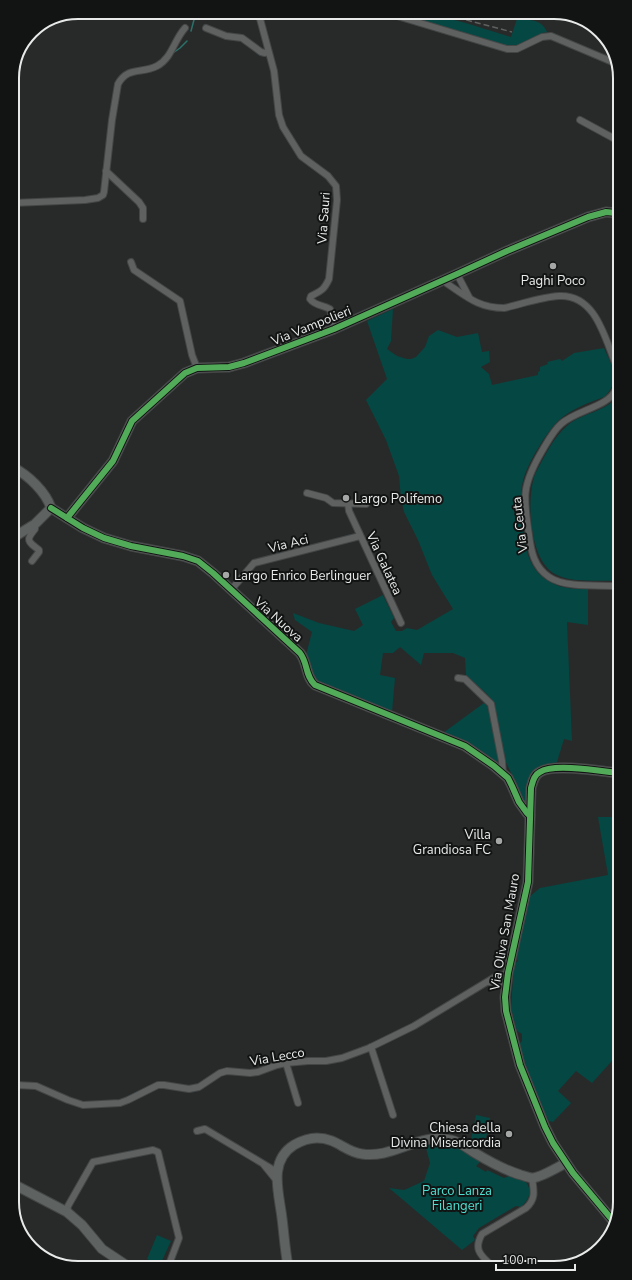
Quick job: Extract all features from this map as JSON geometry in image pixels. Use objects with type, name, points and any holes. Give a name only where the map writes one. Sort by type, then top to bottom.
[{"type":"street","name":"Via Sauri","points":[[260,19],[274,71],[279,114],[283,127],[301,156],[328,176],[336,186],[337,200],[329,279],[324,289],[318,294],[311,296],[310,299],[319,306],[330,309],[334,329]]},
{"type":"street","points":[[407,19],[507,49],[522,47],[542,36],[547,35],[610,62]]},
{"type":"street","points":[[19,203],[98,198],[103,195],[112,120],[120,79],[129,73],[157,66],[171,53],[185,28]]},
{"type":"street","points":[[206,28],[226,36],[242,38],[261,52],[265,54],[268,52]]},
{"type":"street","points":[[580,120],[613,138]]},
{"type":"street","points":[[106,171],[139,202],[143,208],[143,219]]},
{"type":"street","name":"Via Vampolieri","points":[[68,518],[113,462],[132,421],[185,373],[197,368],[224,368],[235,366],[334,329],[507,251],[588,217],[606,212],[613,213]]},
{"type":"street","points":[[131,262],[134,270],[180,301],[192,355],[197,368]]},
{"type":"street","points":[[457,274],[470,298]]},
{"type":"street","points":[[443,280],[483,306],[504,308],[554,297],[569,297],[584,303],[594,314],[613,358]]},
{"type":"street","name":"Via Ceuta","points":[[613,394],[607,400],[568,418],[556,429],[529,476],[525,501],[531,550],[534,559],[542,572],[548,577],[569,584],[613,586]]},
{"type":"street","points":[[19,472],[38,488],[50,504],[51,508],[35,524],[19,533]]},
{"type":"street","points":[[307,493],[326,498],[333,503],[366,504]]},
{"type":"street","name":"Via Galatea","points":[[348,503],[349,511],[401,624]]},
{"type":"street","name":"Via Nuova","points":[[51,508],[93,533],[115,542],[194,559],[213,573],[279,632],[300,653],[303,657],[308,677],[315,685],[465,746],[503,774],[512,786],[519,802],[530,816]]},
{"type":"street","points":[[32,561],[39,552],[39,550],[30,544],[29,539],[35,528],[35,524]]},
{"type":"street","name":"Via Aci","points":[[231,590],[254,563],[360,536]]},
{"type":"street","points":[[458,678],[465,679],[491,704],[503,774]]},
{"type":"street","name":"Via Oliva San Mauro","points":[[611,1218],[566,1163],[545,1127],[520,1065],[506,1011],[505,997],[508,973],[528,882],[531,788],[533,781],[543,770],[555,768],[613,773]]},
{"type":"street","name":"Via Lecco","points":[[19,1085],[36,1086],[83,1105],[120,1103],[158,1085],[194,1088],[203,1085],[220,1073],[226,1071],[250,1073],[286,1063],[326,1061],[342,1058],[371,1047],[414,1026],[487,982],[503,973],[508,973]]},
{"type":"street","points":[[487,982],[494,981],[506,986]]},
{"type":"street","points":[[371,1047],[393,1115]]},
{"type":"street","points":[[286,1063],[298,1103]]},
{"type":"street","points":[[197,1131],[205,1129],[277,1172]]},
{"type":"street","points":[[287,1261],[277,1172],[279,1163],[285,1153],[296,1144],[308,1139],[326,1139],[355,1152],[369,1155],[378,1154],[429,1139],[438,1138],[452,1140],[494,1164],[511,1172],[532,1178],[566,1163]]},
{"type":"street","points":[[67,1212],[68,1206],[93,1162],[154,1150],[158,1152],[179,1238],[169,1261]]},
{"type":"street","points":[[263,1164],[277,1182]]},
{"type":"street","points":[[487,1261],[481,1256],[478,1249],[479,1240],[482,1234],[532,1203],[534,1191],[532,1178]]},
{"type":"street","points":[[19,1188],[67,1212],[82,1225],[102,1249],[120,1261]]},
{"type":"green space","points":[[413,19],[450,19],[511,37],[517,19],[529,19],[540,23],[547,32],[542,33],[519,46],[507,47]]},
{"type":"green space","points":[[393,309],[391,341],[387,349],[397,356],[407,359],[416,357],[425,347],[429,336],[438,330],[457,337],[478,333],[482,352],[489,351],[490,362],[481,367],[489,374],[492,385],[538,375],[540,367],[548,364],[547,362],[560,359],[562,361],[574,353],[604,348],[613,370],[613,385],[604,397],[586,404],[563,417],[548,433],[528,466],[523,481],[521,499],[522,522],[528,555],[537,572],[542,577],[556,585],[570,588],[588,589],[588,625],[567,622],[572,741],[564,739],[557,762],[541,767],[526,805],[502,751],[494,702],[466,675],[465,658],[453,653],[424,653],[421,665],[400,647],[393,653],[383,653],[380,675],[395,678],[392,712],[320,682],[313,675],[310,662],[306,655],[312,632],[295,620],[293,613],[319,623],[354,631],[363,625],[355,609],[383,595],[394,618],[391,622],[396,631],[402,631],[407,628],[417,630],[453,609],[432,575],[418,540],[404,512],[399,476],[386,440],[366,400],[387,379],[367,321]]},
{"type":"green space","points":[[613,401],[613,581],[563,578],[548,568],[540,558],[535,544],[532,529],[531,499],[532,485],[535,474],[549,448],[558,435],[568,425]]},
{"type":"green space","points":[[484,703],[489,708],[491,713],[499,764],[483,757],[443,733]]},
{"type":"green space","points":[[598,817],[613,817],[613,1060],[592,1083],[576,1071],[558,1091],[571,1103],[553,1122],[549,1121],[536,1096],[519,1044],[522,1041],[522,1034],[517,1031],[511,1008],[514,964],[518,961],[516,957],[529,897],[540,888],[608,875]]},
{"type":"green space","points":[[476,1115],[490,1118],[485,1143],[471,1140]]},
{"type":"green space","name":"Parco Lanza Filangeri","points":[[435,1142],[453,1145],[463,1150],[478,1160],[480,1162],[476,1166],[486,1172],[487,1170],[504,1178],[509,1176],[523,1179],[528,1186],[530,1193],[529,1197],[521,1207],[516,1206],[479,1228],[473,1236],[475,1240],[462,1250],[389,1188],[404,1190],[424,1181],[430,1163],[426,1148],[427,1144]]},
{"type":"green space","points":[[157,1235],[171,1241],[162,1261],[151,1261],[147,1259]]},
{"type":"waterway","points":[[191,31],[194,19]]},
{"type":"waterway","points":[[173,53],[187,41]]},
{"type":"railway","points":[[463,19],[512,32]]},
{"type":"cycle path","points":[[67,518],[113,461],[132,421],[185,373],[197,368],[229,367],[244,363],[334,329],[507,251],[588,217],[606,212],[613,213]]},
{"type":"cycle path","points":[[51,508],[83,528],[104,538],[131,546],[183,556],[198,561],[300,653],[303,657],[308,674],[315,685],[465,746],[494,766],[508,778],[519,802],[530,816]]},
{"type":"cycle path","points":[[611,1218],[573,1173],[553,1143],[545,1127],[520,1065],[506,1011],[505,997],[508,973],[528,882],[531,788],[534,778],[546,769],[555,768],[578,768],[613,772]]},
{"type":"place","name":"Paghi Poco","points":[[553,266]]},
{"type":"place","name":"Largo Polifemo","points":[[346,498]]},
{"type":"place","name":"Largo Enrico Berlinguer","points":[[226,575]]},
{"type":"place","name":"Villa Grandiosa FC","points":[[499,841]]},
{"type":"place","name":"Chiesa della Divina Misericordia","points":[[509,1134]]}]
